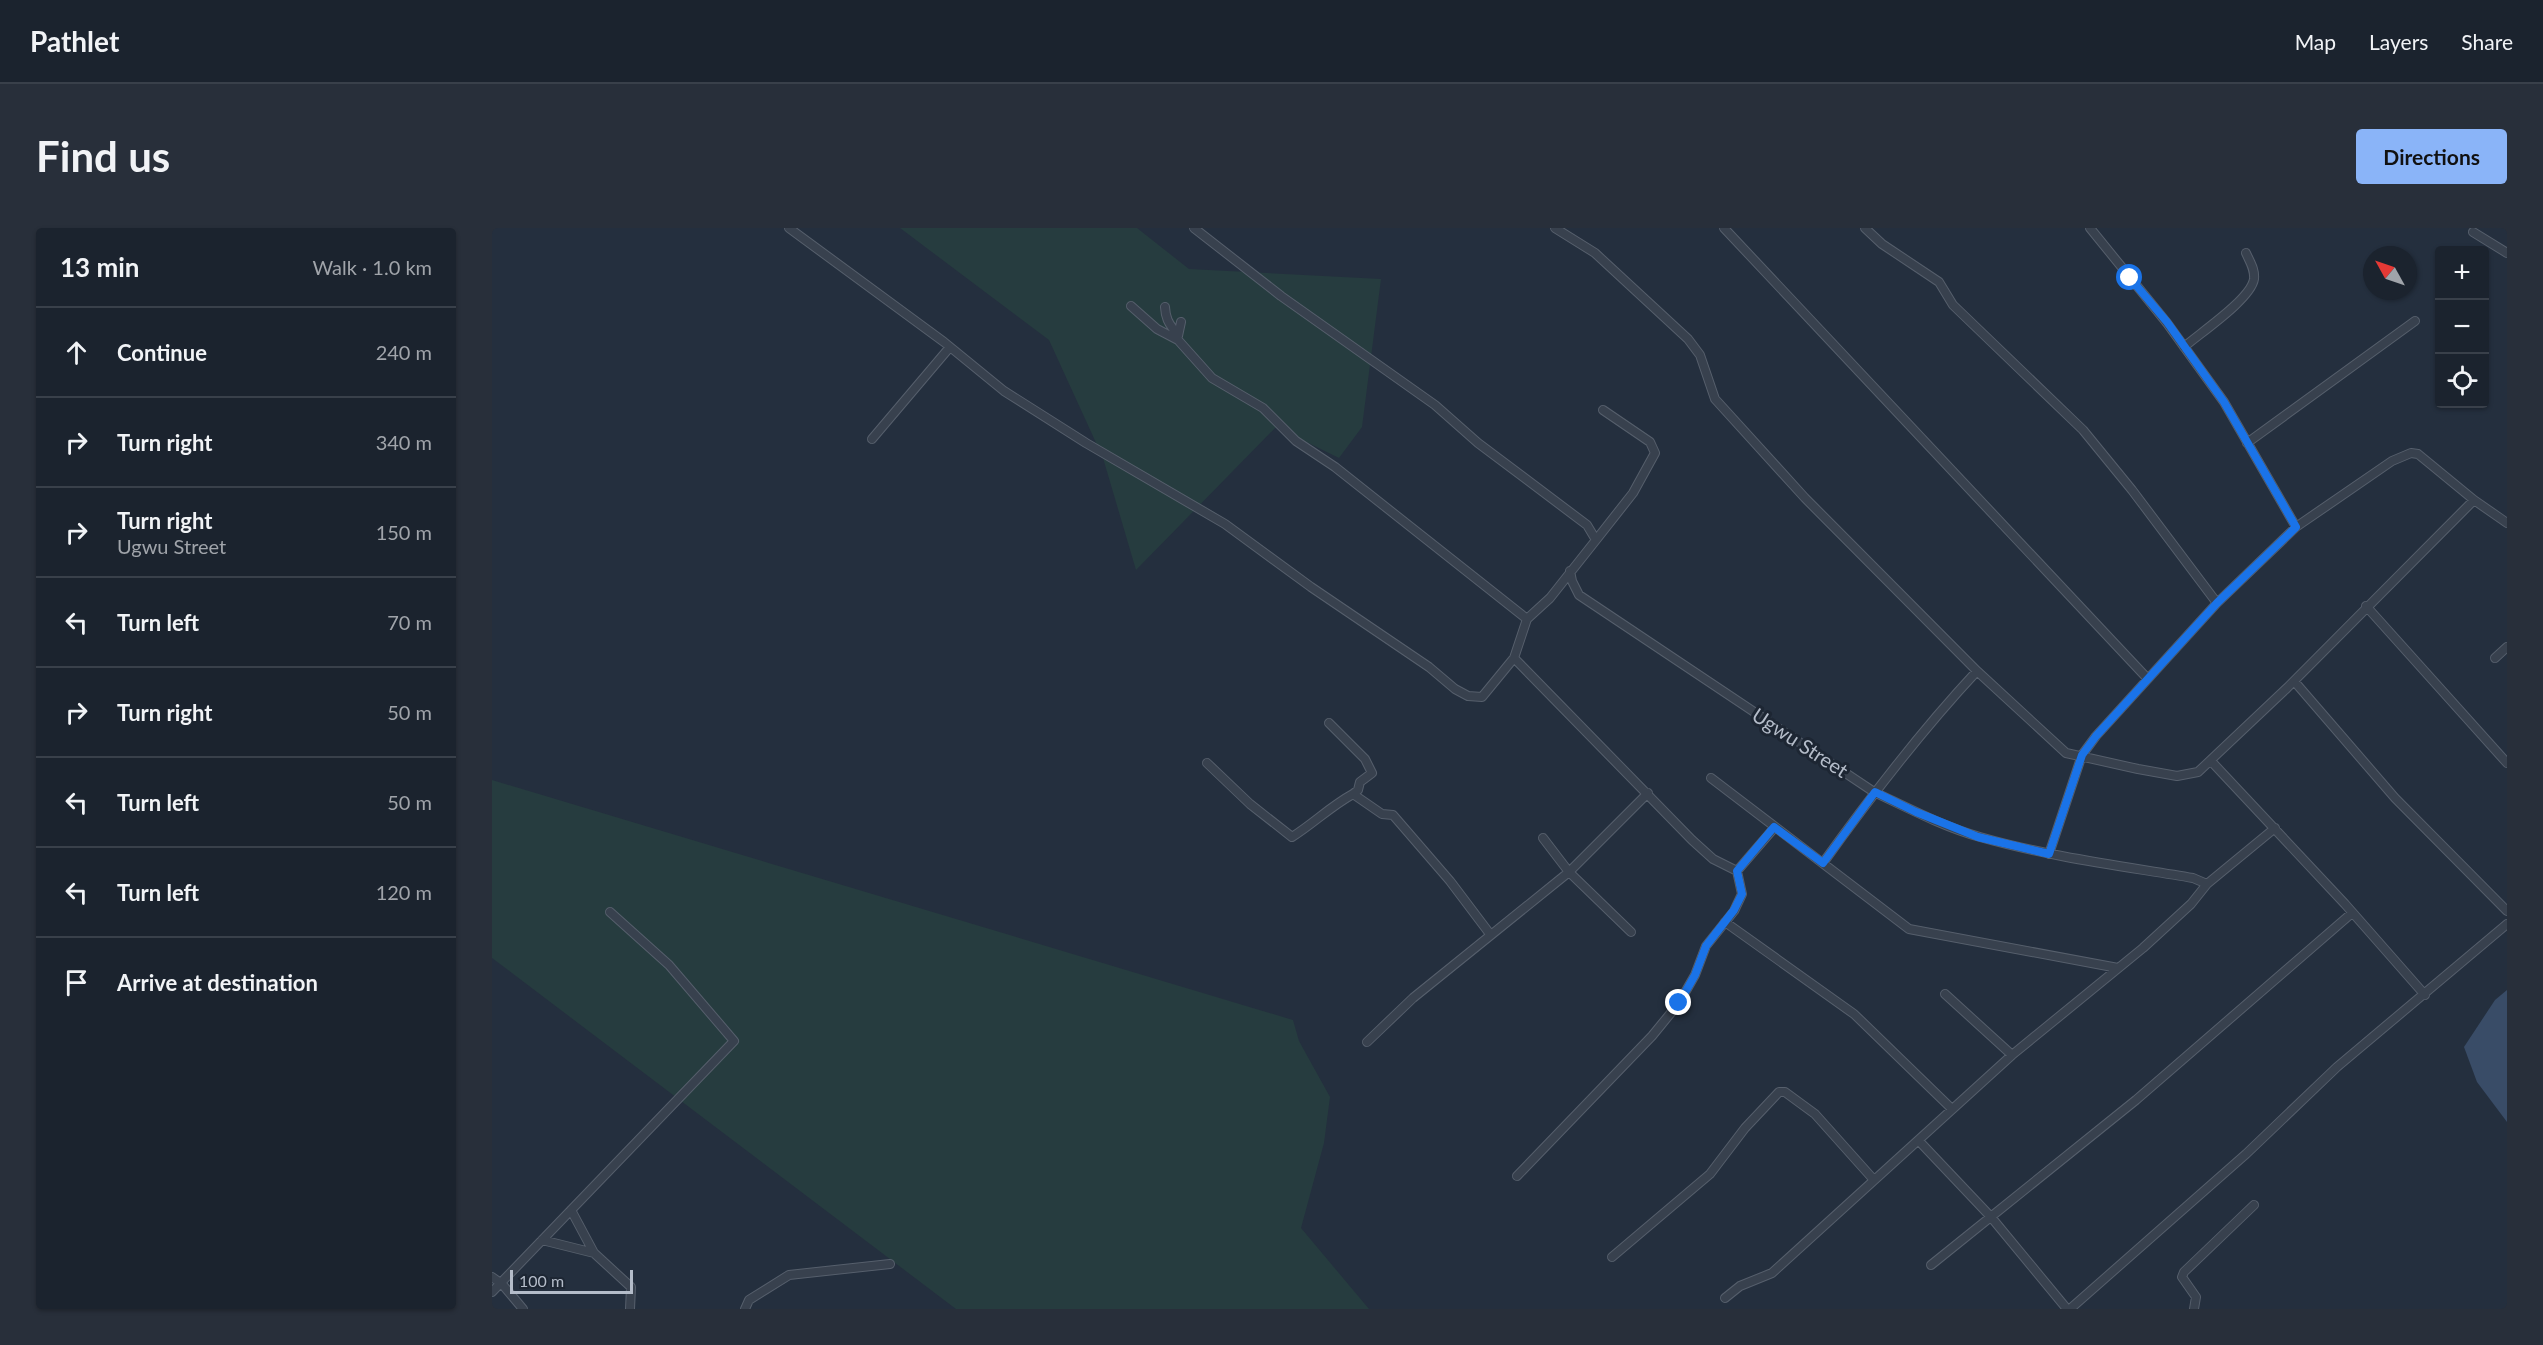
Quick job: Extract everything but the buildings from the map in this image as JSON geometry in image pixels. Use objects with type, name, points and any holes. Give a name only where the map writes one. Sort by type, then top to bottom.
[{"type":"street","points":[[789,228],[950,346],[1004,391],[1247,539],[1311,587],[1429,667],[1467,696],[1482,697],[1514,658],[1527,619],[1550,598],[1633,493],[1654,453],[1650,442],[1603,410]]},
{"type":"street","points":[[1194,228],[1281,296],[1435,405],[1478,443],[1587,525],[1596,540]]},
{"type":"street","points":[[1555,228],[1595,253],[1688,339],[1700,355],[1715,399],[1805,498],[1977,671],[2066,753],[2177,776],[2198,772],[2294,681],[2366,606],[2474,500]]},
{"type":"street","points":[[1724,228],[2147,678]]},
{"type":"street","points":[[1865,228],[1882,244],[1939,282],[1953,305],[2084,430],[2217,603]]},
{"type":"street","points":[[2090,228],[2184,347],[2224,402],[2296,527]]},
{"type":"street","points":[[2473,232],[2507,253]]},
{"type":"street","points":[[2184,347],[2244,296],[2254,282],[2254,269],[2246,253]]},
{"type":"street","points":[[1131,306],[1157,328],[1178,338]]},
{"type":"street","points":[[1165,307],[1167,323],[1212,378],[1263,408],[1296,441],[1335,466],[1527,619]]},
{"type":"street","points":[[2247,443],[2415,321]]},
{"type":"street","points":[[1178,338],[1181,322]]},
{"type":"street","points":[[872,439],[950,346]]},
{"type":"street","points":[[2049,854],[2082,755],[2147,678],[2217,603],[2296,527],[2391,461],[2411,453],[2418,454],[2474,500],[2507,523]]},
{"type":"street","name":"Ugwu Street","points":[[1570,571],[1572,582],[1579,595],[1875,792],[1916,812],[1978,837],[2049,854],[2193,878],[2207,884]]},
{"type":"street","points":[[2366,606],[2507,763]]},
{"type":"street","points":[[2495,658],[2507,647]]},
{"type":"street","points":[[1514,658],[1713,859],[1737,871]]},
{"type":"street","points":[[1823,863],[1936,715],[1977,671]]},
{"type":"street","points":[[2294,681],[2395,798],[2507,911]]},
{"type":"street","points":[[1207,763],[1250,804],[1292,837],[1314,823],[1337,802],[1358,790],[1360,782],[1372,773],[1359,751],[1329,723]]},
{"type":"street","points":[[2211,762],[2275,828],[2425,995]]},
{"type":"street","points":[[1710,778],[1909,929],[2118,968]]},
{"type":"street","points":[[1367,1042],[1413,998],[1569,872],[1648,793]]},
{"type":"street","points":[[1353,794],[1382,814],[1393,815],[1450,881],[1490,934]]},
{"type":"street","points":[[1737,871],[1774,827]]},
{"type":"street","points":[[1725,1298],[1740,1286],[1772,1273],[2012,1055],[2118,968],[2191,904],[2207,884],[2275,828]]},
{"type":"street","points":[[1543,838],[1569,872],[1631,932]]},
{"type":"street","points":[[1517,1176],[1652,1036],[1679,1003],[1695,975],[1706,946],[1734,910],[1742,894],[1737,871]]},
{"type":"street","points":[[492,1292],[734,1041],[669,965],[610,912]]},
{"type":"street","points":[[1931,1265],[2136,1100],[2352,913]]},
{"type":"street","points":[[1725,922],[1854,1014],[1952,1109]]},
{"type":"street","points":[[1919,1140],[1991,1217],[2068,1309],[2246,1154],[2337,1067],[2507,924]]},
{"type":"street","points":[[1945,994],[2012,1055]]},
{"type":"street","points":[[1612,1257],[1710,1174],[1745,1128],[1779,1092],[1785,1092],[1815,1114],[1874,1179]]},
{"type":"street","points":[[2194,1309],[2196,1297],[2182,1277],[2184,1272],[2254,1205]]},
{"type":"street","points":[[571,1210],[594,1253],[631,1287],[630,1309]]},
{"type":"street","points":[[542,1240],[594,1253]]},
{"type":"street","points":[[745,1309],[749,1300],[789,1275],[890,1264]]},
{"type":"street","points":[[492,1277],[502,1284],[523,1309]]},
{"type":"green space","points":[[900,228],[1137,228],[1189,269],[1381,279],[1362,427],[1339,458],[1276,427],[1136,570],[1103,458],[1049,340]]},
{"type":"green space","points":[[492,780],[1293,1020],[1299,1041],[1330,1097],[1324,1143],[1301,1228],[1369,1309],[956,1309],[492,958]]},
{"type":"water","points":[[2507,990],[2507,1122],[2477,1082],[2464,1047],[2495,1000]]},
{"type":"route","points":[[1679,1003],[1695,975],[1706,946],[1734,910],[1742,894],[1737,871],[1774,827],[1823,863],[1875,792],[1916,812],[1978,837],[2049,854],[2082,755],[2096,736],[2217,603],[2296,527],[2224,402],[2167,322],[2130,278]]}]
